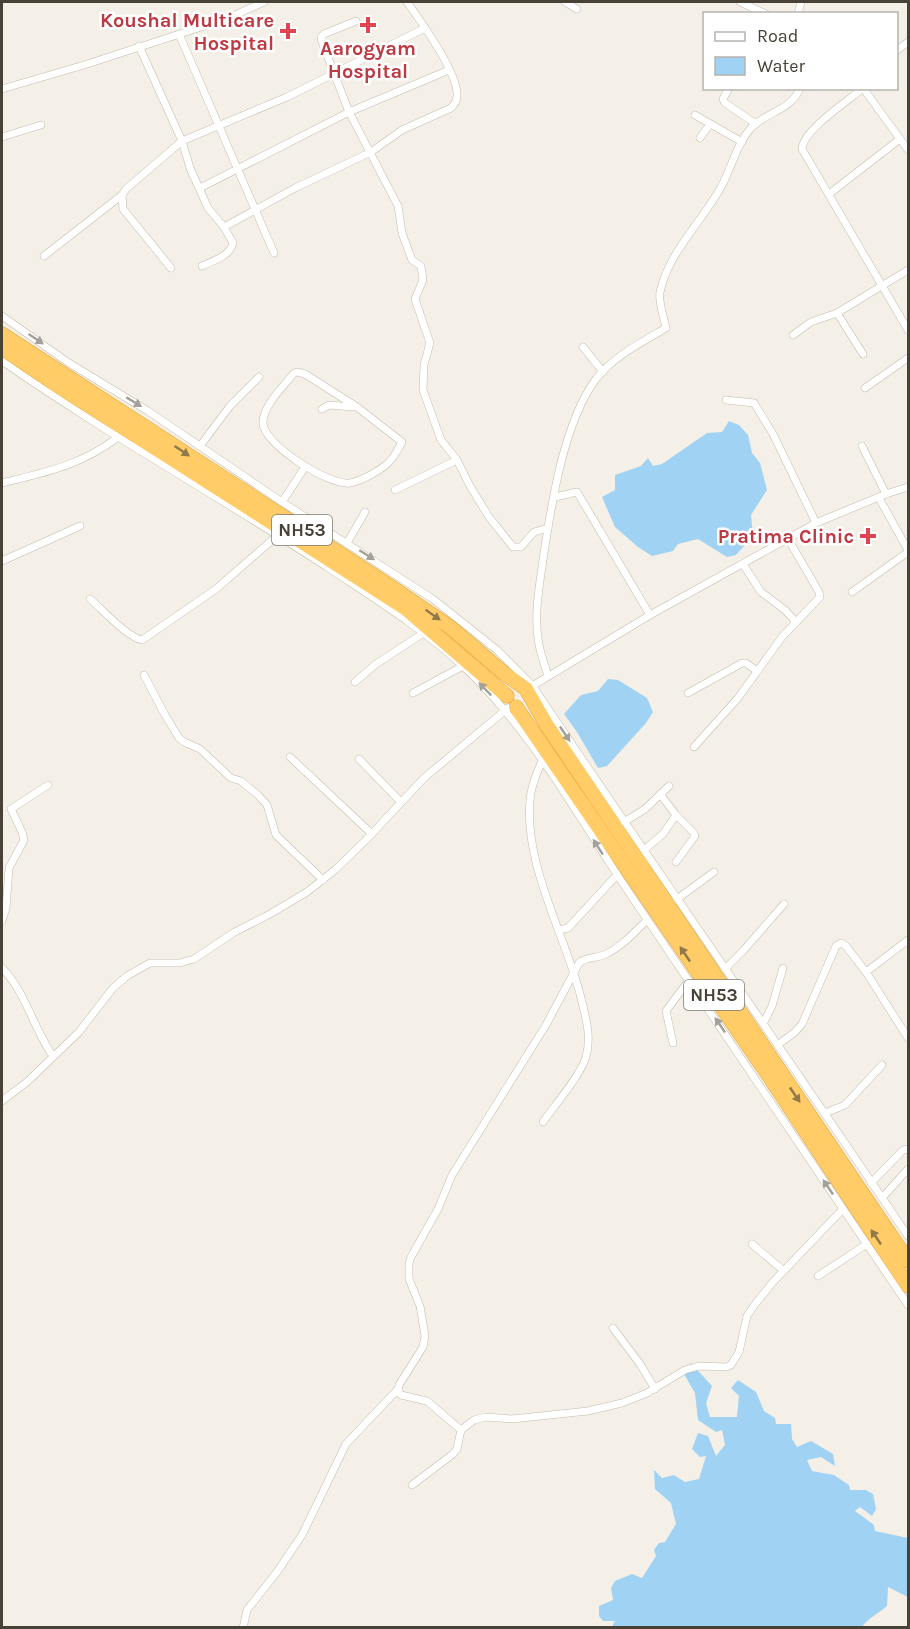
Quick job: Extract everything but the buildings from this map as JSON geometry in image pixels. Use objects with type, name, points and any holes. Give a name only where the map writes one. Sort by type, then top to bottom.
[{"type":"highway","name":"NH53","points":[[2,334],[60,379],[405,608],[510,704],[769,1076],[909,1286]]},
{"type":"highway","name":"NH53","points":[[2,348],[60,379]]},
{"type":"highway","name":"NH53","points":[[75,389],[390,586],[450,627],[527,689],[546,724],[909,1262]]},
{"type":"highway","points":[[510,689],[527,689],[524,704],[510,704],[510,689]]},
{"type":"street","points":[[2,89],[226,19],[264,2]]},
{"type":"street","points":[[224,227],[371,152],[402,130],[451,108],[458,95],[447,62],[407,2]]},
{"type":"street","points":[[565,2],[577,9]]},
{"type":"street","points":[[740,2],[762,12]]},
{"type":"street","points":[[356,21],[321,37],[349,112],[398,206],[402,233],[412,260],[421,266],[423,280],[415,298],[430,343],[424,365],[423,390],[441,440],[457,460],[489,517],[513,547],[520,547],[534,532],[548,528]]},
{"type":"street","points":[[44,256],[122,195],[182,141],[286,97],[425,28]]},
{"type":"street","points":[[179,34],[274,253]]},
{"type":"street","points":[[139,46],[182,141],[190,168],[208,208],[224,227],[233,243],[232,249],[202,266]]},
{"type":"street","points":[[200,188],[349,112],[449,70]]},
{"type":"street","points":[[728,90],[723,99],[725,103],[756,124]]},
{"type":"street","points":[[548,676],[538,644],[537,602],[559,466],[580,407],[603,372],[627,350],[666,327],[659,294],[670,262],[720,189],[741,142],[756,124],[788,105],[799,90]]},
{"type":"street","points":[[861,90],[808,134],[802,149],[909,330]]},
{"type":"street","points":[[864,90],[909,150]]},
{"type":"street","points":[[694,115],[741,142]]},
{"type":"street","points":[[700,138],[710,124]]},
{"type":"street","points":[[2,137],[41,125]]},
{"type":"street","points":[[829,195],[900,139]]},
{"type":"street","points":[[122,195],[123,209],[171,268]]},
{"type":"street","points":[[793,335],[811,322],[837,313],[909,270]]},
{"type":"street","points":[[837,313],[864,354]]},
{"type":"street","points":[[2,316],[60,379],[75,389],[117,438],[278,535],[380,603],[510,704],[542,761],[617,875],[909,1305]]},
{"type":"street","points":[[583,347],[603,372]]},
{"type":"street","points":[[865,388],[909,358]]},
{"type":"street","points":[[2,361],[60,379]]},
{"type":"street","points":[[294,373],[305,374],[357,407],[402,442],[389,463],[351,483],[340,483],[305,467],[270,438],[263,423],[264,415],[273,400],[294,373]]},
{"type":"street","points":[[200,446],[230,406],[259,376]]},
{"type":"street","points":[[75,389],[148,411],[282,502],[433,598],[497,650],[644,850],[909,1236]]},
{"type":"street","points":[[726,400],[754,403],[773,434],[816,523]]},
{"type":"street","points":[[322,409],[329,405],[357,407]]},
{"type":"street","points":[[2,483],[62,468],[96,453],[117,438]]},
{"type":"street","points":[[852,592],[909,551],[882,496],[862,446]]},
{"type":"street","points":[[395,490],[457,460]]},
{"type":"street","points":[[282,502],[305,467]]},
{"type":"street","points":[[527,689],[650,615],[816,523],[909,487]]},
{"type":"street","points":[[555,497],[577,492],[650,615]]},
{"type":"street","points":[[347,543],[365,512]]},
{"type":"street","points":[[2,561],[80,526]]},
{"type":"street","points":[[90,599],[128,632],[142,640],[216,589],[278,535]]},
{"type":"street","points":[[694,747],[738,698],[782,637],[820,597],[788,539]]},
{"type":"street","points":[[743,564],[765,596],[781,607],[796,622]]},
{"type":"street","points":[[355,682],[376,664],[422,634]]},
{"type":"street","points":[[688,693],[742,663],[746,663],[757,671]]},
{"type":"street","points":[[413,693],[463,666]]},
{"type":"street","points":[[144,675],[165,716],[180,738],[200,749],[231,778],[241,781],[258,795],[267,805],[276,835],[324,880]]},
{"type":"street","points":[[2,1101],[27,1082],[86,1025],[113,988],[136,969],[150,963],[180,963],[194,959],[233,933],[290,903],[324,880],[372,834],[400,801],[424,778],[510,704]]},
{"type":"street","points":[[290,757],[372,834]]},
{"type":"street","points":[[359,759],[400,801]]},
{"type":"street","points":[[542,761],[534,780],[529,818],[540,874],[574,971],[588,1026],[586,1058],[543,1122]]},
{"type":"street","points":[[2,921],[6,908],[9,868],[24,840],[11,809],[48,785]]},
{"type":"street","points":[[624,822],[645,809],[669,786]]},
{"type":"street","points":[[660,794],[676,815],[693,829],[694,836],[676,862]]},
{"type":"street","points":[[644,850],[663,834],[676,815]]},
{"type":"street","points":[[677,899],[714,872]]},
{"type":"street","points":[[559,930],[568,928],[617,875]]},
{"type":"street","points":[[725,969],[784,904]]},
{"type":"street","points":[[243,1628],[247,1610],[278,1572],[302,1535],[346,1444],[398,1389],[423,1347],[425,1336],[420,1306],[409,1279],[409,1264],[438,1209],[452,1175],[546,1026],[582,960],[606,954],[647,920]]},
{"type":"street","points":[[866,972],[909,940]]},
{"type":"street","points":[[779,1044],[802,1024],[836,946],[841,943],[866,972],[909,1038]]},
{"type":"street","points":[[2,968],[22,996],[44,1043],[53,1056]]},
{"type":"street","points":[[764,1022],[772,1006],[783,968]]},
{"type":"street","points":[[673,1043],[666,1011],[689,980]]},
{"type":"street","points":[[825,1113],[845,1105],[882,1065]]},
{"type":"street","points":[[871,1183],[903,1150],[909,1149]]},
{"type":"street","points":[[882,1198],[909,1169]]},
{"type":"street","points":[[412,1485],[453,1454],[457,1449],[461,1430],[474,1420],[485,1417],[507,1420],[588,1411],[622,1403],[655,1389],[685,1370],[699,1366],[726,1367],[731,1365],[739,1352],[747,1316],[756,1303],[843,1209]]},
{"type":"street","points":[[752,1244],[784,1271]]},
{"type":"street","points":[[818,1276],[867,1244]]},
{"type":"street","points":[[613,1328],[640,1364],[655,1389]]},
{"type":"street","points":[[398,1389],[401,1395],[427,1401],[461,1430]]},
{"type":"water","points":[[729,421],[739,425],[748,435],[752,453],[760,463],[767,490],[751,515],[753,536],[736,555],[727,557],[698,539],[678,544],[673,551],[652,556],[615,527],[602,497],[615,490],[615,475],[641,466],[648,458],[653,466],[662,464],[707,433],[722,432]]},
{"type":"water","points":[[608,679],[618,680],[647,698],[653,712],[646,723],[607,766],[598,768],[564,714],[581,695],[598,691]]},
{"type":"water","points":[[691,1363],[712,1386],[706,1403],[710,1417],[737,1417],[739,1396],[731,1388],[738,1380],[756,1392],[764,1411],[775,1418],[776,1424],[791,1424],[792,1439],[797,1447],[811,1441],[833,1454],[835,1466],[821,1457],[807,1460],[812,1471],[834,1475],[849,1485],[850,1490],[866,1490],[873,1494],[876,1509],[872,1516],[860,1507],[855,1511],[874,1525],[875,1531],[908,1538],[908,1597],[888,1587],[887,1606],[862,1627],[611,1628],[615,1621],[603,1621],[599,1616],[599,1606],[613,1600],[611,1588],[615,1581],[632,1574],[642,1578],[656,1556],[654,1550],[659,1543],[665,1542],[676,1524],[671,1503],[655,1489],[654,1470],[662,1478],[674,1475],[685,1482],[699,1479],[706,1456],[700,1457],[692,1449],[698,1433],[708,1436],[716,1456],[725,1445],[722,1430],[716,1432],[698,1420],[695,1393],[684,1374]]},
{"type":"place","name":"Aarogyam Hospital","points":[[368,25]]},
{"type":"place","name":"Koushal Multicare Hospital","points":[[288,31]]},
{"type":"place","name":"Pratima Clinic","points":[[868,536]]}]
